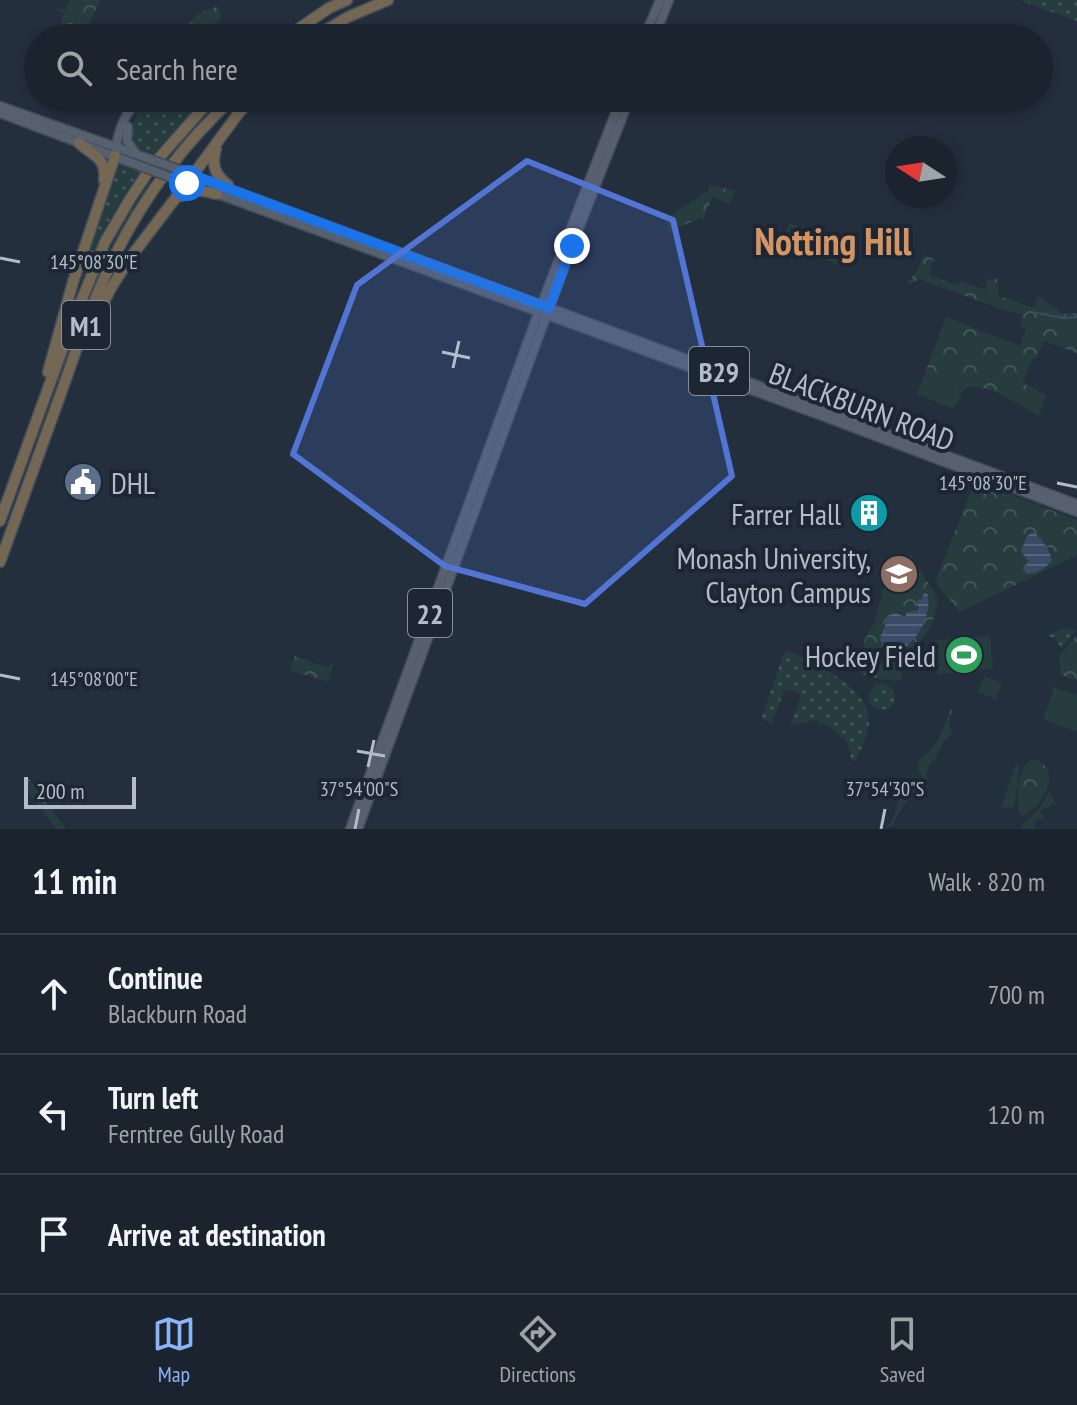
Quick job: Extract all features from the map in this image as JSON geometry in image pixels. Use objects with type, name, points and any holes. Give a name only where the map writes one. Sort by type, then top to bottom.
[{"type":"highway","points":[[296,24],[347,0]]},
{"type":"highway","points":[[338,24],[388,0]]},
{"type":"highway","points":[[306,24],[329,8]]},
{"type":"highway","points":[[343,24],[363,10]]},
{"type":"highway","name":"M1","points":[[0,521],[105,242],[152,166],[200,112]]},
{"type":"highway","name":"M1","points":[[0,562],[97,294],[119,248],[143,206],[176,160],[219,112]]},
{"type":"highway","points":[[35,465],[97,314],[111,288],[186,178],[241,112]]},
{"type":"highway","points":[[169,207],[191,190],[223,193],[228,185],[214,168],[219,140]]},
{"type":"highway","points":[[79,143],[99,159],[104,169],[104,181],[93,221]]},
{"type":"highway","points":[[24,455],[73,282],[116,152]]},
{"type":"highway","points":[[0,574],[9,536]]},
{"type":"main road","points":[[650,24],[660,0]]},
{"type":"main road","points":[[660,24],[669,0]]},
{"type":"main road","name":"BLACKBURN ROAD","points":[[1,112],[116,152]]},
{"type":"main road","points":[[116,152],[117,141],[129,112]]},
{"type":"main road","points":[[116,152],[135,112]]},
{"type":"main road","name":"22","points":[[350,829],[359,816],[616,112]]},
{"type":"main road","name":"22","points":[[551,292],[624,112]]},
{"type":"main road","points":[[128,127],[127,141],[137,157]]},
{"type":"main road","name":"BLACKBURN ROAD","points":[[56,130],[79,143],[137,157],[223,193],[249,200],[1077,512]]},
{"type":"main road","points":[[532,330],[526,304],[551,292],[561,313]]},
{"type":"main road","name":"22","points":[[358,829],[359,816],[532,330],[544,311]]},
{"type":"main road","name":"BLACKBURN ROAD","points":[[544,311],[561,313],[1077,504]]},
{"type":"highlighted area","points":[[527,161],[673,220],[732,476],[585,604],[445,566],[293,454],[357,285]]},
{"type":"green space","points":[[70,0],[100,0],[89,24],[60,24],[64,13],[57,8],[65,11]]},
{"type":"green space","points":[[1019,0],[1077,0],[1077,21]]},
{"type":"green space","points":[[219,6],[221,19],[214,24],[189,24],[196,16]]},
{"type":"green space","points":[[138,112],[191,112],[152,155],[136,147],[131,131]]},
{"type":"green space","points":[[116,163],[141,171],[99,241],[67,316]]},
{"type":"green space","points":[[149,182],[101,275],[37,437],[92,285],[119,230]]},
{"type":"green space","points":[[710,185],[735,191],[730,203],[712,197],[703,220],[700,218],[668,232],[668,218],[708,192]]},
{"type":"green space","points":[[789,223],[850,246],[843,266],[801,251],[803,243],[785,237]]},
{"type":"green space","points":[[923,255],[934,259],[929,275],[956,285],[961,281],[985,290],[987,280],[997,279],[999,296],[1034,308],[1038,296],[1064,314],[1077,313],[1077,353],[1044,341],[1023,383],[1046,395],[1039,416],[1002,395],[982,388],[964,390],[953,409],[917,394],[946,317],[1020,346],[1026,328],[1020,326],[1023,314],[1006,311],[919,279],[909,285],[907,283],[917,271]]},
{"type":"green space","points":[[933,371],[959,381],[955,394],[933,386],[934,382],[930,380]]},
{"type":"green space","points":[[975,481],[1077,520],[1077,555],[960,612],[935,582]]},
{"type":"green space","points":[[910,554],[938,599],[932,624],[906,660],[902,681],[860,673],[864,641],[874,623],[883,590],[899,579]]},
{"type":"green space","points":[[1064,628],[1076,630],[1061,649],[1056,638],[1046,636]]},
{"type":"green space","points":[[1077,635],[1077,681],[1061,675],[1059,656]]},
{"type":"green space","name":"Hockey Field","points":[[990,636],[993,669],[937,674],[935,640]]},
{"type":"green space","points":[[790,651],[841,679],[862,700],[868,712],[869,725],[856,761],[851,760],[846,740],[831,728],[815,720],[790,726],[801,696],[795,691],[784,691],[772,723],[761,719],[784,653]]},
{"type":"green space","points":[[295,656],[328,668],[333,665],[328,682],[290,670]]},
{"type":"green space","points":[[984,676],[1002,683],[996,699],[978,692]]},
{"type":"green space","points":[[882,684],[891,688],[895,697],[891,706],[882,710],[873,706],[869,697],[873,688]]},
{"type":"green space","points":[[1054,687],[1077,695],[1077,732],[1043,719]]},
{"type":"green space","points":[[950,710],[952,732],[928,766],[925,799],[913,798],[907,802],[897,814],[893,826],[885,829],[895,814],[903,790],[919,786],[924,779],[918,771],[919,761],[936,743]]},
{"type":"green space","points":[[1032,759],[1042,763],[1047,770],[1048,787],[1038,804],[1023,816],[1018,806],[1019,783],[1023,769]]},
{"type":"green space","points":[[1015,765],[1020,767],[1014,807],[1001,808]]},
{"type":"green space","points":[[27,776],[66,829],[56,829],[26,789]]},
{"type":"green space","points":[[1049,791],[1056,805],[1051,803],[1051,806],[1040,811],[1046,824],[1038,819],[1034,823],[1036,829],[1022,829],[1021,825],[1034,815]]},
{"type":"water","points":[[1033,532],[1045,544],[1052,560],[1041,570],[1026,574],[1024,570],[1028,561],[1021,551],[1027,536]]},
{"type":"water","points":[[927,593],[928,610],[921,629],[901,650],[893,654],[886,651],[880,640],[887,616],[896,613],[905,617],[907,612],[917,611],[919,607],[916,603]]},
{"type":"waterway","points":[[1033,312],[1063,318],[1077,317]]},
{"type":"place","name":"DHL","points":[[83,482]]},
{"type":"place","name":"Farrer Hall","points":[[869,513]]},
{"type":"place","name":"Monash University, Clayton Campus","points":[[899,574]]},
{"type":"place","name":"Hockey Field","points":[[964,655]]},
{"type":"district","name":"Notting Hill","points":[[833,240]]},
{"type":"route","points":[[187,183],[193,175],[549,308],[572,246]]}]
